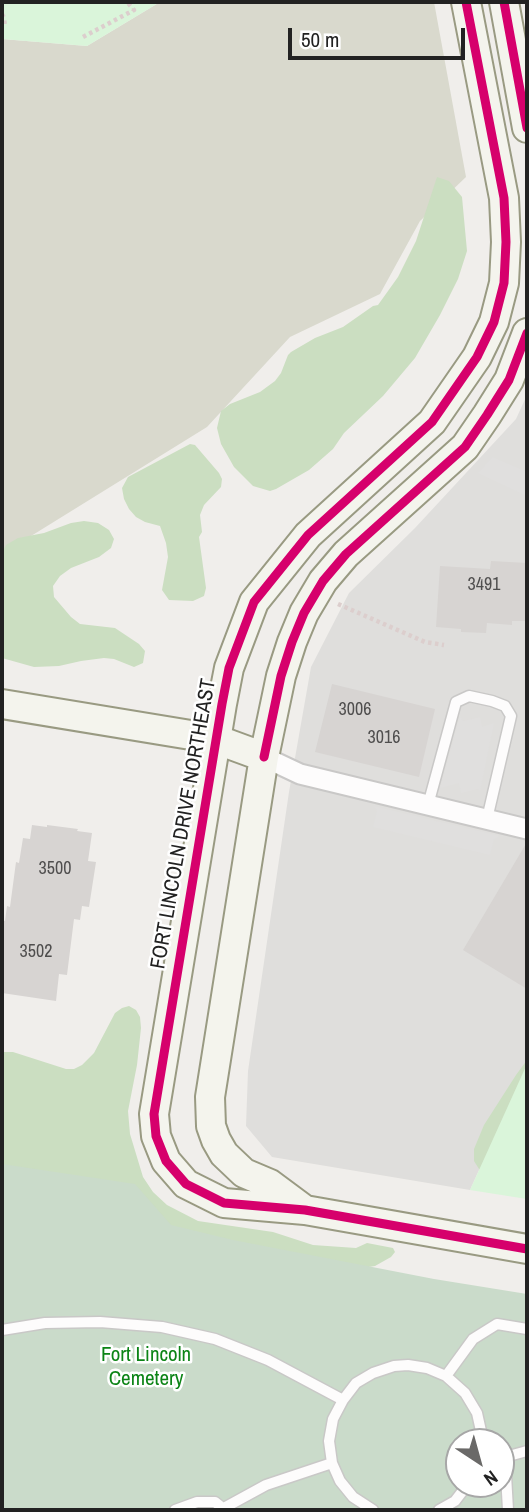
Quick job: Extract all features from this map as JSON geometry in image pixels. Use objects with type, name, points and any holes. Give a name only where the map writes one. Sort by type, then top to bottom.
[{"type":"street","name":"FORT LINCOLN DRIVE NORTHEAST","points":[[466,2],[504,198],[504,283],[494,322],[477,357],[432,422],[308,535],[254,602],[229,668],[215,739],[153,1115],[156,1136],[166,1161],[186,1184],[224,1203],[305,1210],[527,1249]]},
{"type":"street","points":[[503,2],[527,128]]},
{"type":"street","name":"FORT LINCOLN DRIVE NORTHEAST","points":[[305,1210],[271,1184],[244,1173],[224,1154],[211,1126],[210,1097],[264,757],[281,676],[304,613],[323,581],[346,554],[465,447],[509,380],[527,334]]},
{"type":"street","points":[[2,704],[215,739],[300,774],[527,829]]},
{"type":"lane","points":[[428,805],[456,702],[469,696],[492,701],[505,706],[510,716],[510,725],[487,819]]},
{"type":"lane","points":[[2,1330],[45,1323],[100,1322],[162,1327],[215,1339],[268,1360],[343,1400]]},
{"type":"lane","points":[[446,1376],[473,1339],[497,1324],[527,1329]]},
{"type":"lane","points":[[373,1510],[353,1497],[340,1481],[332,1463],[329,1441],[333,1419],[356,1383],[373,1373],[394,1366],[427,1368],[446,1376],[465,1393],[477,1413],[480,1428]]},
{"type":"lane","points":[[175,1510],[197,1503],[215,1502],[225,1509],[266,1485],[332,1463]]},
{"type":"lane","points":[[439,1510],[456,1498]]},
{"type":"path","points":[[83,37],[134,10],[127,2]]},
{"type":"path","points":[[2,14],[5,26],[2,25]]},
{"type":"path","points":[[334,602],[425,642],[444,645]]},
{"type":"shaded area","points":[[160,2],[434,2],[466,177],[420,221],[380,294],[290,337],[207,427],[2,554],[2,39],[87,46]]},
{"type":"shaded area","points":[[527,395],[527,1064],[470,1190],[272,1157],[246,1126],[248,1071],[289,792],[311,667],[349,593],[415,528],[516,419]]},
{"type":"shaded area","points":[[492,457],[527,472],[527,496],[478,473]]},
{"type":"shaded area","points":[[460,716],[463,721],[480,717],[482,727],[494,723],[480,791],[477,789],[461,793],[459,783],[440,788]]},
{"type":"shaded area","points":[[373,806],[500,836],[494,839],[490,855],[373,827],[377,811]]},
{"type":"green space","points":[[2,2],[160,2],[87,46],[2,39]]},
{"type":"green space","points":[[437,177],[449,181],[462,197],[467,251],[458,279],[415,358],[383,396],[344,433],[333,449],[309,470],[270,491],[253,486],[234,467],[221,444],[217,428],[221,411],[230,404],[260,392],[275,381],[291,352],[315,338],[343,327],[378,305],[398,277],[416,241]]},
{"type":"green space","points":[[190,444],[195,445],[219,473],[222,479],[221,487],[204,505],[200,515],[202,532],[199,537],[206,588],[204,596],[193,601],[169,600],[162,590],[168,557],[160,526],[136,517],[124,499],[122,488],[128,477]]},
{"type":"green space","points":[[84,521],[98,523],[109,530],[114,539],[111,548],[99,557],[71,568],[60,576],[53,586],[54,597],[80,624],[115,628],[139,644],[145,651],[143,663],[134,667],[104,658],[59,666],[34,667],[2,658],[2,553],[6,545],[18,538]]},
{"type":"green space","points":[[129,1006],[136,1010],[140,1017],[141,1028],[128,1111],[130,1134],[143,1177],[153,1192],[167,1205],[198,1221],[273,1232],[313,1245],[356,1248],[367,1243],[393,1248],[395,1252],[391,1257],[375,1266],[350,1270],[2,1213],[2,1052],[13,1052],[66,1069],[74,1069],[94,1053],[115,1013]]},
{"type":"green space","points":[[527,1060],[527,1175],[486,1175],[474,1161],[474,1149],[484,1125]]},
{"type":"green space","points":[[527,1064],[527,1199],[470,1190]]},
{"type":"green space","name":"Fort Lincoln Cemetery","points":[[2,1164],[135,1184],[171,1225],[233,1240],[434,1279],[527,1294],[527,1510],[2,1510]]},
{"type":"building","points":[[491,561],[527,563],[527,621],[512,621],[512,625],[487,623],[486,633],[436,627],[440,566],[490,569]]},
{"type":"building","points":[[332,684],[435,709],[419,777],[315,752]]},
{"type":"building","points":[[32,825],[78,829],[77,831],[92,833],[88,861],[96,862],[89,907],[82,906],[80,920],[74,919],[67,975],[59,974],[56,1001],[2,993],[2,920],[5,921],[7,906],[10,907],[16,862],[19,863],[23,838],[30,839]]},
{"type":"building","points":[[527,842],[527,989],[463,950]]},
{"type":"cycle path","points":[[466,2],[504,198],[504,283],[494,322],[477,357],[432,422],[308,535],[254,602],[229,668],[154,1114],[156,1136],[166,1161],[186,1184],[224,1203],[305,1210],[527,1249]]},
{"type":"cycle path","points":[[504,2],[527,128]]},
{"type":"cycle path","points":[[264,757],[281,676],[292,642],[304,613],[323,581],[346,554],[465,447],[509,380],[527,333]]}]
